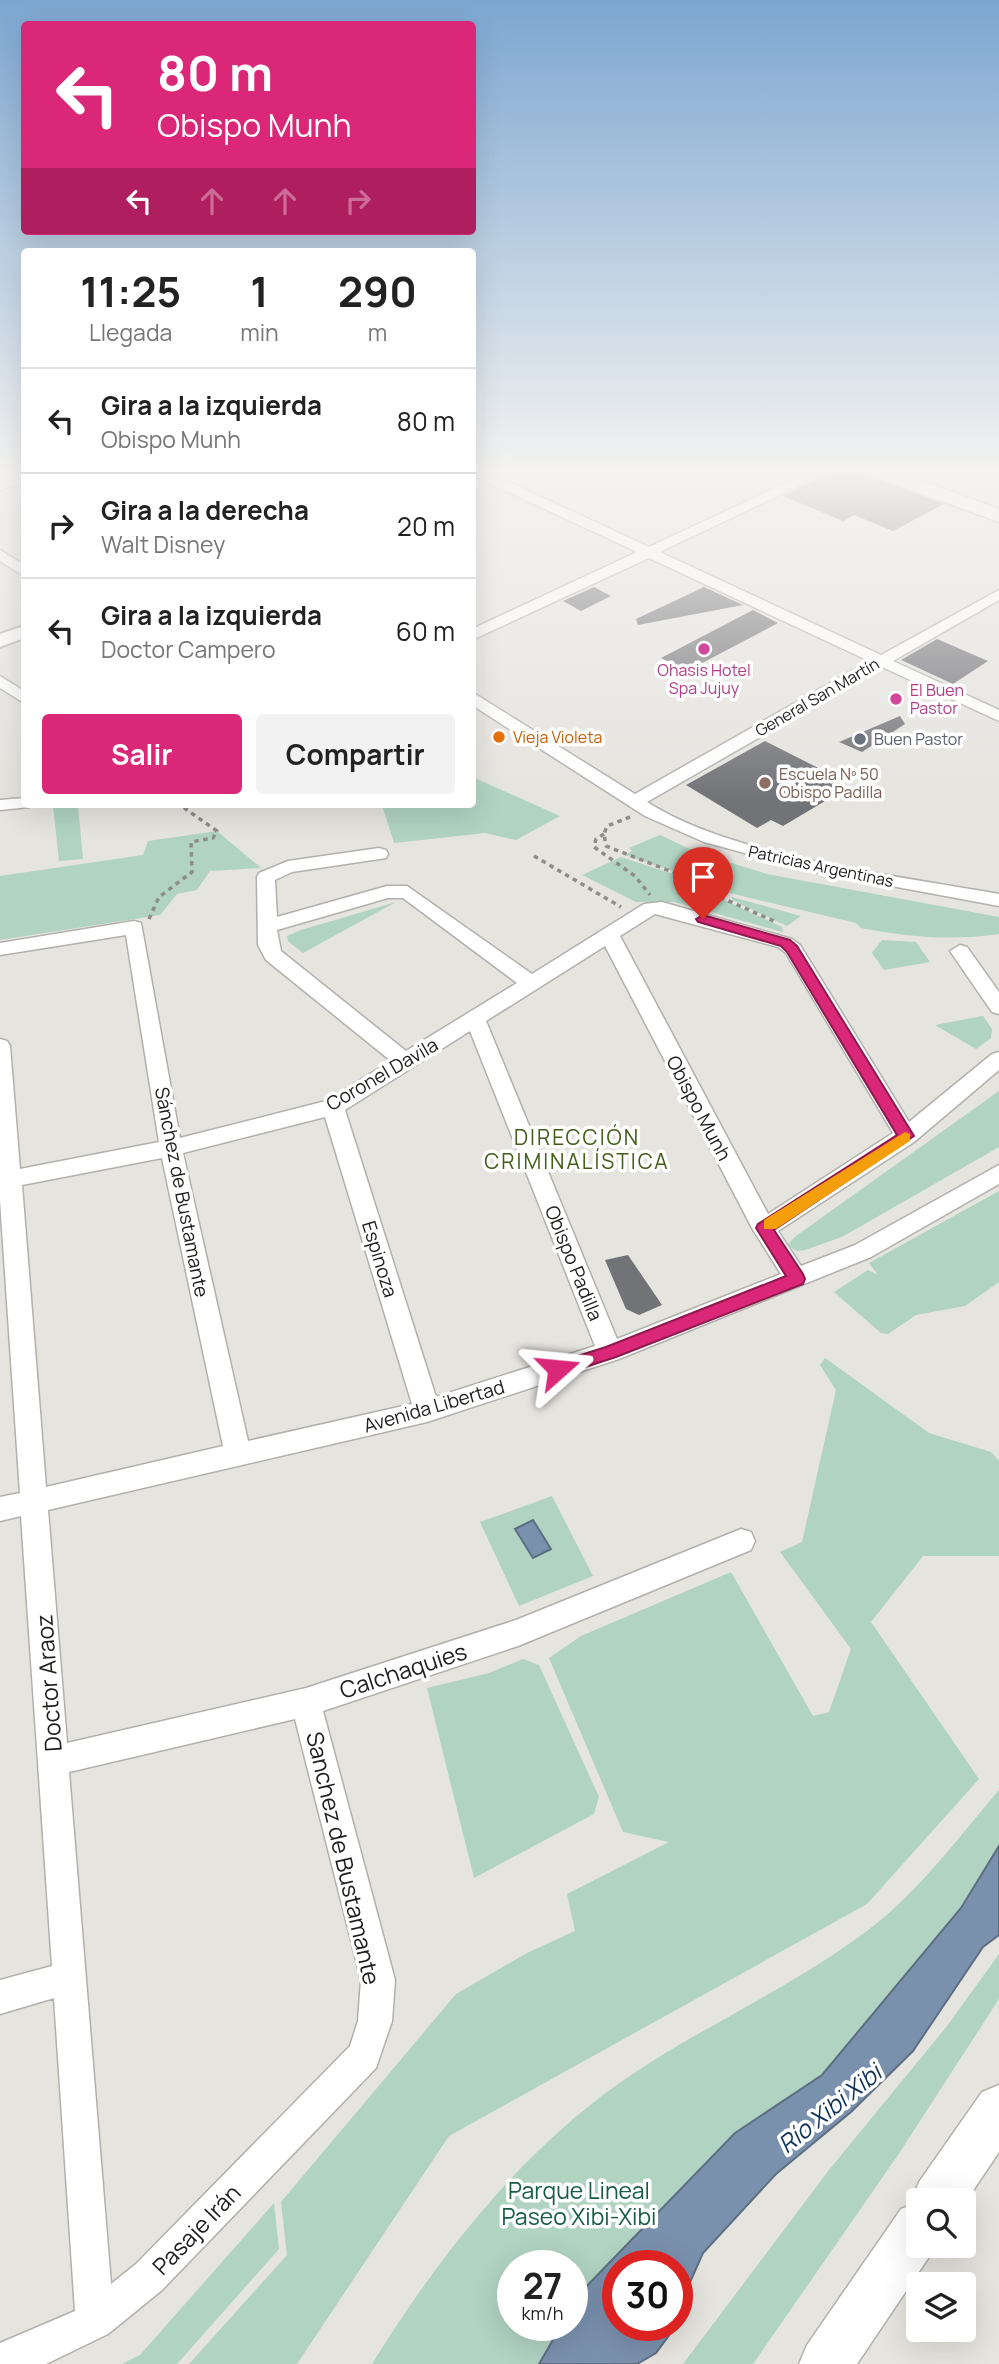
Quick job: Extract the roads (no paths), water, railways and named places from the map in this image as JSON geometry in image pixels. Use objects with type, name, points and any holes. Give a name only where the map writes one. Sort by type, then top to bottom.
[{"type":"main road","points":[[945,2188],[999,2109]]},
{"type":"main road","points":[[826,2364],[906,2246]]},
{"type":"street","points":[[476,633],[593,578]]},
{"type":"street","points":[[709,578],[999,716]]},
{"type":"street","name":"General San Martín","points":[[643,807],[882,660],[999,594]]},
{"type":"street","points":[[0,641],[21,633]]},
{"type":"street","points":[[0,681],[21,696]]},
{"type":"street","name":"Patricias Argentinas","points":[[476,700],[643,807],[703,836],[775,858],[999,900]]},
{"type":"street","points":[[0,806],[21,803]]},
{"type":"street","points":[[379,854],[288,867],[266,877],[268,945],[273,955],[406,1062]]},
{"type":"street","points":[[268,926],[387,892],[407,892],[531,983]]},
{"type":"street","name":"Coronel Davila","points":[[5,1180],[171,1148],[333,1107],[608,933],[644,912],[662,908],[777,940],[793,949],[906,1136]]},
{"type":"street","name":"Obispo Munh","points":[[608,933],[764,1228],[797,1279]]},
{"type":"street","name":"Sánchez de Bustamante","points":[[0,949],[136,936],[171,1148],[238,1455]]},
{"type":"street","points":[[960,951],[999,1007]]},
{"type":"street","name":"Obispo Padilla","points":[[475,1019],[610,1352]]},
{"type":"street","name":"Doctor Araoz","points":[[0,1046],[5,1180],[35,1501],[94,2321]]},
{"type":"street","points":[[764,1228],[906,1136],[999,1059]]},
{"type":"street","name":"Espinoza","points":[[333,1107],[427,1411]]},
{"type":"street","name":"Avenida Libertad","points":[[0,1509],[427,1411],[610,1352],[863,1251],[999,1173]]},
{"type":"street","name":"Calchaquies","points":[[53,1761],[306,1702],[518,1633],[741,1541]]},
{"type":"street","name":"Sanchez de Bustamante","points":[[306,1702],[378,1980],[375,2021],[364,2056]]},
{"type":"street","points":[[0,1997],[71,1977]]},
{"type":"street","name":"Pasaje Irán","points":[[0,2362],[25,2354],[94,2321],[149,2277],[364,2056]]},
{"type":"water","points":[[533,1520],[551,1549],[533,1558],[515,1529]]},
{"type":"water","name":"Río Xibi Xibi","points":[[999,1846],[999,1935],[983,1947],[913,2051],[851,2112],[776,2174],[703,2253],[693,2276],[693,2250],[622,2250],[735,2133],[822,2075],[961,1908]]},
{"type":"water","points":[[602,2270],[602,2341],[665,2341],[656,2353],[637,2364],[539,2364],[552,2341],[588,2341],[588,2285]]},
{"type":"place","name":"Ohasis Hotel Spa Jujuy","points":[[704,649]]},
{"type":"place","name":"El Buen Pastor","points":[[896,699]]},
{"type":"place","name":"Vieja Violeta","points":[[499,737]]},
{"type":"place","name":"Buen Pastor","points":[[860,739]]},
{"type":"place","name":"Escuela Nº 50 Obispo Padilla","points":[[765,783]]},
{"type":"district","name":"DIRECCIÓN CRIMINALÍSTICA","points":[[577,1149]]},
{"type":"park label","name":"Parque Lineal Paseo Xibi-Xibi","points":[[579,2203]]}]
